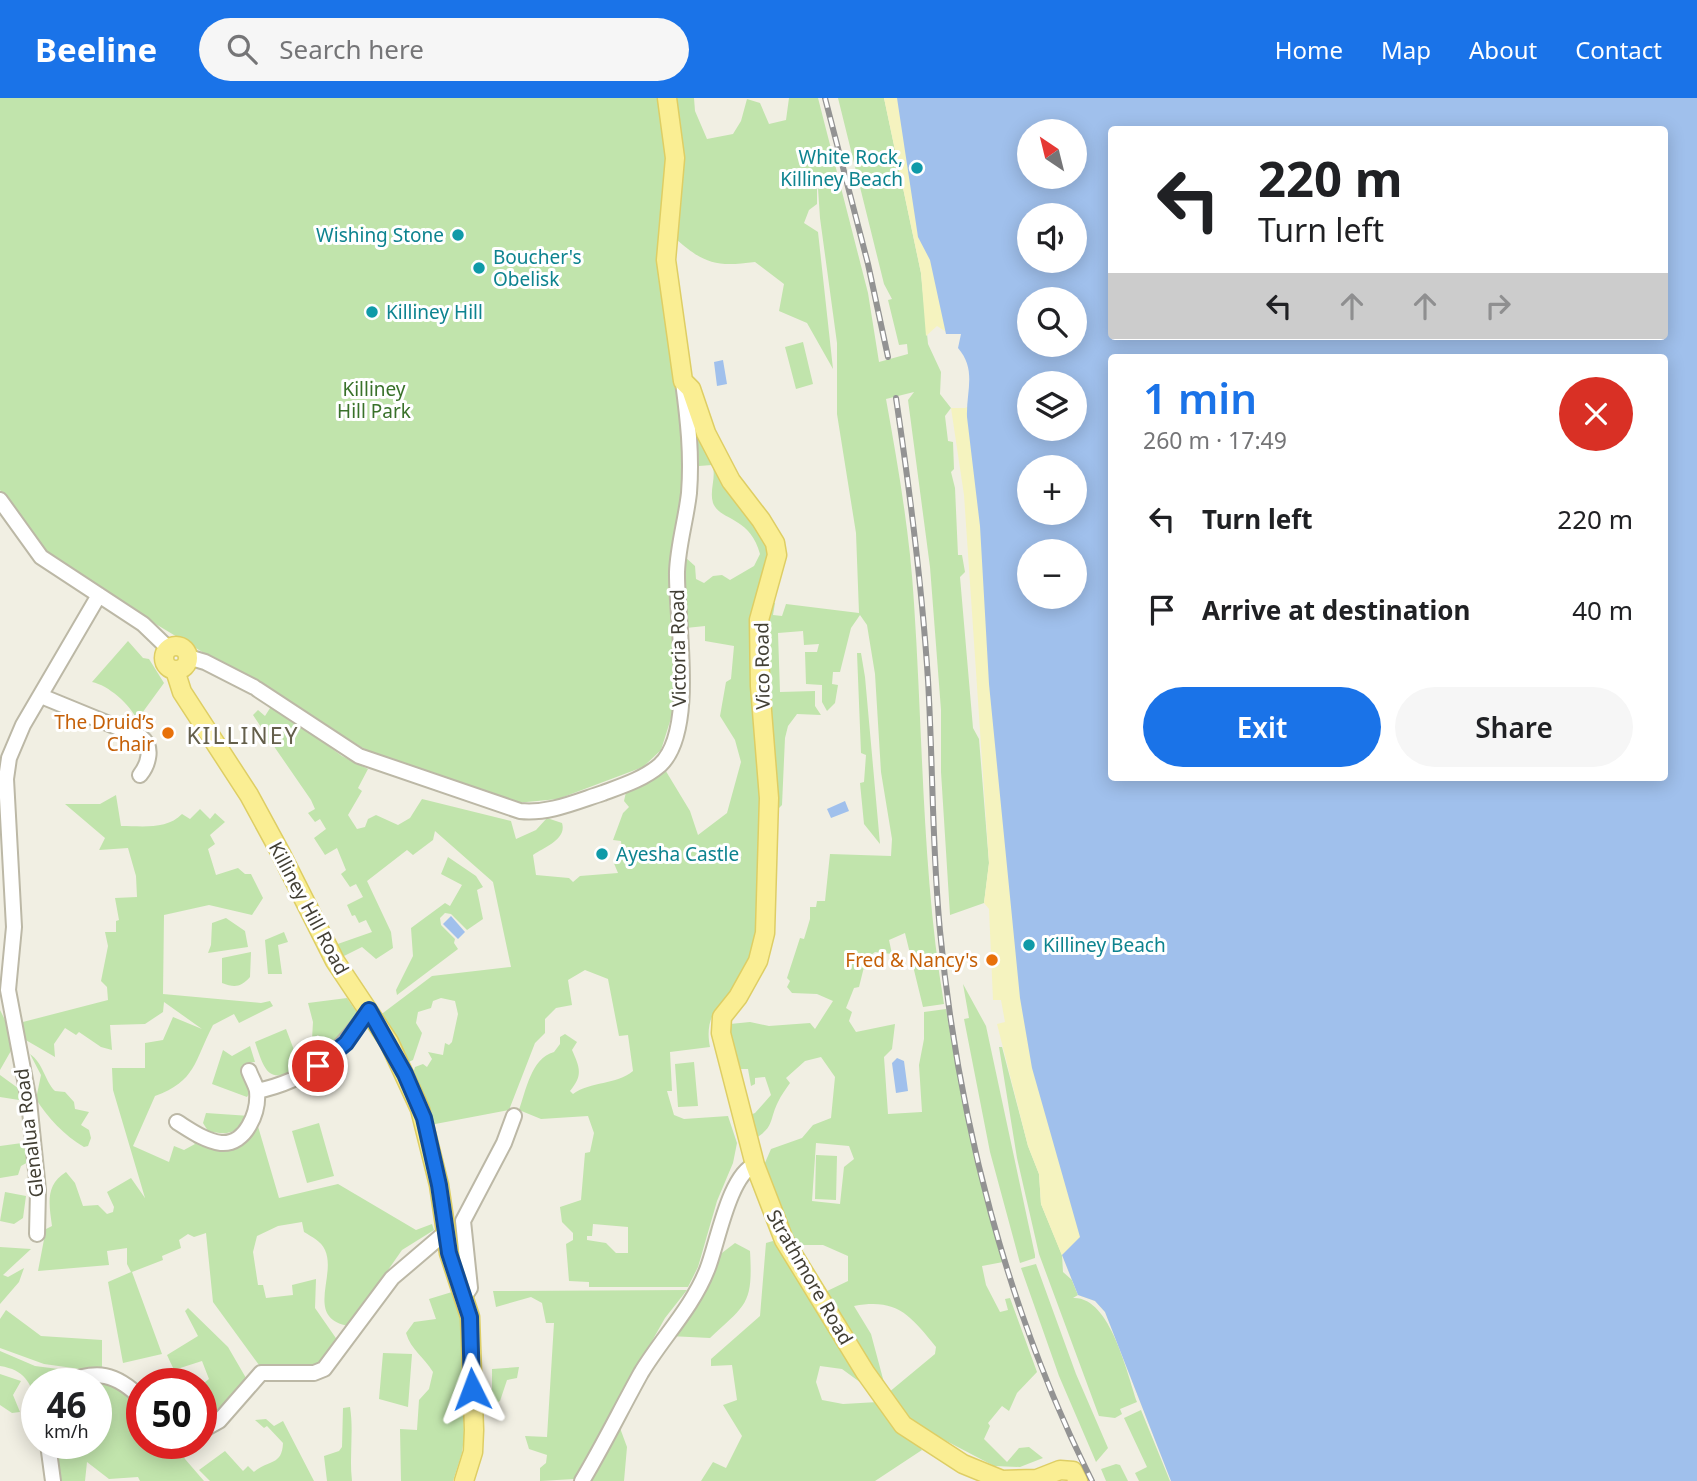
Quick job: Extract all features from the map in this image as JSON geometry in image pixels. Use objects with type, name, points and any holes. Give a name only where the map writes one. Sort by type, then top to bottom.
[{"type":"main road","name":"Vico Road","points":[[667,98],[675,158],[666,260],[683,381],[691,389],[706,433],[732,481],[775,543],[777,555],[759,620],[760,686],[769,798],[765,933],[758,961],[738,998],[722,1017],[721,1034],[755,1166]]},
{"type":"main road","name":"Killiney Hill Road","points":[[169,649],[165,662],[181,664],[182,692],[281,852],[335,961],[389,1042],[420,1109],[439,1185],[446,1232],[470,1317],[474,1430],[473,1452],[464,1481]]},
{"type":"main road","name":"Strathmore Road","points":[[755,1166],[784,1240],[865,1373],[903,1425],[963,1464],[1002,1480],[1037,1479],[1059,1470],[1076,1476]]},
{"type":"street","name":"Victoria Road","points":[[181,664],[216,667],[256,688],[359,756],[520,811],[549,811],[642,777],[661,764],[680,720],[682,646],[677,575],[691,455],[683,381]]},
{"type":"street","points":[[0,500],[41,557],[143,624],[169,649]]},
{"type":"street","name":"Glenalua Road","points":[[37,1234],[38,1190],[29,1101],[4,979],[14,927],[3,796],[9,757],[23,725],[99,595]]},
{"type":"street","points":[[41,696],[141,737],[148,748],[147,768],[140,775]]},
{"type":"street","points":[[257,1091],[286,1085],[318,1066],[346,1043],[369,1010]]},
{"type":"street","points":[[177,1122],[215,1141],[225,1143],[236,1139],[253,1120],[257,1091],[249,1071]]},
{"type":"street","points":[[464,1297],[470,1288],[463,1221],[504,1143],[514,1115]]},
{"type":"street","points":[[582,1481],[641,1374],[695,1295],[708,1268],[735,1189],[749,1167],[755,1166]]},
{"type":"street","points":[[217,1422],[261,1373],[314,1373],[324,1369],[392,1278],[446,1232]]},
{"type":"street","points":[[50,1459],[52,1481]]},
{"type":"green space","name":"Killiney Hill Park","points":[[0,98],[662,98],[671,157],[673,340],[684,452],[681,502],[674,530],[675,679],[672,715],[661,750],[643,767],[558,799],[516,803],[378,757],[97,589],[48,555],[27,533],[0,490]]},
{"type":"green space","points":[[675,98],[694,98],[695,111],[707,139],[733,134],[741,121],[747,99],[760,103],[769,124],[786,120],[789,98],[818,98],[868,293],[879,362],[908,354],[907,344],[899,345],[888,300],[892,299],[884,284],[838,98],[884,98],[921,273],[928,344],[941,372],[940,394],[951,408],[945,416],[948,441],[953,442],[954,469],[951,472],[955,488],[958,555],[962,555],[965,572],[960,577],[973,728],[979,739],[989,863],[984,903],[950,915],[941,772],[941,710],[930,567],[908,400],[914,392],[886,399],[910,551],[927,854],[944,1004],[923,1007],[905,933],[889,940],[892,954],[875,952],[866,959],[859,987],[854,988],[846,1008],[852,1012],[849,1021],[856,1032],[895,1024],[892,1049],[884,1057],[888,1114],[922,1112],[919,1065],[924,1039],[924,1012],[946,1009],[963,1105],[1003,1262],[982,1266],[986,1285],[1000,1312],[1008,1310],[1005,1299],[1010,1298],[1037,1372],[1017,1393],[1009,1411],[1002,1406],[988,1423],[990,1426],[984,1439],[1007,1462],[1019,1448],[1029,1447],[1043,1458],[1020,1467],[994,1466],[912,1423],[888,1393],[935,1354],[936,1347],[910,1318],[892,1307],[869,1304],[854,1306],[871,1334],[886,1390],[823,1293],[848,1281],[848,1256],[823,1245],[797,1245],[764,1165],[771,1149],[802,1138],[813,1125],[831,1118],[835,1077],[821,1057],[805,1061],[786,1078],[790,1083],[779,1099],[769,1126],[755,1139],[747,1116],[755,1113],[771,1095],[765,1077],[755,1078],[755,1084],[751,1086],[748,1069],[735,1069],[730,1024],[750,1022],[769,1026],[810,1023],[815,1029],[833,1001],[817,994],[792,993],[787,987],[790,981],[787,978],[800,938],[804,939],[810,919],[810,907],[816,907],[817,901],[825,901],[830,854],[891,856],[892,839],[881,772],[875,674],[867,625],[860,615],[851,628],[840,672],[833,672],[832,684],[838,685],[835,703],[827,711],[822,702],[822,685],[806,684],[805,652],[817,652],[819,644],[804,645],[803,631],[778,633],[780,692],[815,691],[815,706],[821,715],[797,714],[788,726],[782,805],[774,813],[763,686],[766,601],[775,603],[773,615],[782,616],[786,604],[859,613],[856,533],[837,414],[837,343],[820,218],[817,173],[817,204],[809,210],[804,223],[818,232],[833,369],[807,323],[779,311],[784,284],[755,262],[711,262],[675,238],[682,171]],"holes":[[[816,1143],[849,1146],[854,1159],[844,1167],[840,1204],[812,1201]]]},
{"type":"green space","points":[[803,342],[813,384],[796,389],[785,347]]},
{"type":"green space","points":[[697,430],[772,544],[767,571],[764,773],[756,932],[746,972],[711,1019],[710,1047],[670,1052],[672,1091],[667,1091],[674,1115],[684,1119],[728,1116],[737,1143],[733,1163],[717,1201],[698,1267],[688,1287],[589,1287],[589,1282],[569,1281],[566,1244],[573,1240],[573,1233],[562,1222],[560,1207],[581,1200],[585,1153],[590,1152],[594,1133],[588,1116],[541,1119],[519,1110],[535,1068],[546,1055],[554,1052],[560,1044],[560,1037],[565,1034],[577,1042],[572,1050],[579,1071],[570,1091],[573,1094],[619,1079],[633,1071],[628,1035],[619,1036],[608,979],[585,970],[568,980],[572,1005],[556,1008],[545,1019],[545,1033],[535,1043],[509,1110],[430,1125],[412,1077],[415,1067],[423,1064],[427,1067],[432,1059],[428,1052],[443,1055],[445,1043],[449,1045],[452,1042],[458,1014],[455,1001],[441,998],[433,1001],[431,1008],[418,1012],[416,1023],[422,1033],[413,1060],[404,1064],[379,1016],[432,976],[511,967],[493,882],[435,831],[433,840],[413,855],[407,850],[367,881],[391,932],[393,948],[376,959],[362,947],[338,959],[332,946],[372,932],[366,920],[359,923],[355,915],[352,916],[347,905],[363,897],[356,884],[350,887],[341,874],[346,870],[337,848],[325,855],[314,838],[326,829],[320,819],[315,822],[308,813],[315,809],[311,800],[271,742],[266,745],[263,740],[267,736],[253,715],[258,710],[265,716],[272,705],[342,756],[368,769],[358,788],[362,791],[348,815],[357,829],[365,827],[368,819],[376,815],[398,825],[410,818],[422,799],[511,821],[516,839],[536,830],[547,818],[562,823],[563,829],[554,842],[533,855],[536,875],[569,878],[573,882],[580,876],[618,873],[613,861],[623,859],[621,841],[613,840],[623,813],[629,807],[624,801],[626,792],[664,768],[690,811],[698,835],[727,813],[741,762],[735,740],[720,716],[726,682],[731,679],[734,646],[705,641],[705,626],[686,628],[685,557],[695,566],[696,579],[704,583],[713,576],[722,575],[730,580],[754,566],[760,554],[743,526],[722,513],[713,503],[712,465],[699,466]],"holes":[[[593,1224],[628,1227],[628,1253],[616,1253],[606,1243],[587,1240],[587,1236],[592,1236]]]},
{"type":"green space","points":[[128,641],[143,658],[149,659],[164,683],[137,720],[118,696],[92,682]]},
{"type":"green space","points":[[857,653],[861,653],[865,677],[880,844],[864,824],[860,783],[864,782],[866,755],[861,753]]},
{"type":"green space","points":[[116,795],[121,826],[161,825],[182,814],[190,819],[200,809],[210,819],[215,813],[225,822],[210,835],[215,844],[208,849],[216,875],[238,868],[245,874],[251,874],[263,898],[252,915],[209,905],[164,915],[163,994],[261,1003],[270,1001],[273,1006],[239,1023],[234,1014],[213,1025],[186,1077],[179,1084],[155,1096],[133,1146],[169,1162],[174,1146],[184,1150],[195,1144],[183,1132],[214,1144],[257,1123],[279,1198],[338,1184],[416,1230],[432,1224],[434,1230],[402,1250],[349,1326],[336,1322],[328,1314],[325,1295],[328,1260],[319,1242],[304,1232],[302,1222],[278,1226],[257,1236],[253,1252],[258,1285],[263,1285],[266,1298],[293,1295],[292,1285],[316,1279],[315,1308],[340,1344],[321,1364],[259,1365],[213,1302],[206,1233],[194,1237],[188,1234],[179,1240],[181,1248],[162,1256],[163,1260],[132,1272],[162,1354],[123,1363],[108,1282],[131,1272],[127,1264],[127,1248],[107,1251],[109,1265],[38,1271],[46,1229],[52,1226],[50,1196],[59,1177],[66,1172],[75,1183],[83,1206],[98,1205],[107,1214],[113,1212],[114,1207],[107,1192],[131,1178],[145,1198],[113,1090],[112,1068],[145,1068],[145,1043],[163,1040],[173,1017],[202,1029],[164,1002],[163,1012],[145,1024],[110,1025],[112,1050],[101,1047],[79,1032],[76,1035],[65,1028],[54,1044],[55,1057],[24,1039],[19,1023],[108,1000],[107,987],[101,981],[108,946],[105,932],[116,932],[116,921],[119,920],[115,898],[137,897],[136,876],[128,848],[99,850],[105,838],[65,804],[100,804]]},
{"type":"green space","points":[[448,857],[476,876],[483,887],[477,890],[483,919],[467,930],[451,914],[445,913],[440,918],[441,925],[455,939],[454,943],[458,949],[397,995],[396,990],[413,956],[411,928],[445,903],[450,906],[462,885],[441,874]]},
{"type":"green space","points":[[226,918],[245,931],[248,947],[208,953],[212,923]]},
{"type":"green space","points":[[284,932],[288,942],[278,945],[282,974],[268,974],[265,940]]},
{"type":"green space","points":[[251,952],[250,977],[238,986],[222,983],[222,958]]},
{"type":"green space","points":[[963,984],[986,1026],[1035,1255],[1035,1258],[1020,1263],[990,1152],[964,1019],[969,1018]]},
{"type":"green space","points":[[347,998],[358,1014],[329,1049],[318,1035],[312,1039],[313,1022],[308,1003]]},
{"type":"green space","points":[[0,1010],[12,1034],[12,1049],[0,1070]]},
{"type":"green space","points":[[286,1029],[299,1063],[303,1065],[292,1072],[276,1075],[266,1068],[255,1042]]},
{"type":"green space","points":[[250,1046],[255,1062],[246,1063],[241,1068],[250,1092],[247,1097],[212,1084],[223,1050],[232,1056]]},
{"type":"green space","points":[[999,1047],[1002,1047],[1028,1146],[1039,1174],[1041,1204],[1062,1255],[1063,1272],[1072,1280],[1078,1295],[1073,1298],[1086,1301],[1097,1309],[1107,1322],[1122,1356],[1137,1402],[1120,1409],[1122,1414],[1115,1418],[1099,1416],[1039,1254],[1017,1158]]},
{"type":"green space","points":[[30,1054],[38,1062],[55,1091],[65,1092],[74,1102],[75,1109],[89,1112],[81,1125],[89,1130],[91,1138],[88,1146],[84,1147],[63,1132],[36,1099],[41,1075]]},
{"type":"green space","points":[[694,1062],[698,1106],[678,1107],[675,1064]]},
{"type":"green space","points":[[0,1075],[22,1091],[19,1100],[0,1097]]},
{"type":"green space","points":[[206,1113],[250,1116],[236,1130],[221,1133],[208,1131],[203,1123]]},
{"type":"green space","points":[[319,1123],[334,1176],[307,1183],[292,1131]]},
{"type":"green space","points":[[22,1143],[30,1161],[21,1166],[18,1175],[0,1178],[0,1146]]},
{"type":"green space","points":[[816,1155],[837,1156],[836,1200],[815,1199]]},
{"type":"green space","points":[[5,1192],[26,1196],[23,1218],[14,1224],[0,1221]]},
{"type":"green space","points":[[773,1241],[784,1249],[837,1345],[868,1388],[842,1369],[820,1366],[816,1382],[822,1400],[843,1404],[878,1402],[901,1431],[922,1450],[875,1481],[701,1481],[713,1462],[726,1468],[742,1436],[723,1405],[737,1400],[732,1365],[711,1366],[711,1359],[760,1316],[766,1243]]},
{"type":"green space","points":[[735,1243],[750,1251],[750,1282],[740,1310],[710,1338],[669,1336],[714,1259]]},
{"type":"green space","points":[[0,1247],[31,1249],[3,1275],[8,1277],[24,1268],[19,1282],[0,1304]]},
{"type":"green space","points":[[1036,1264],[1076,1374],[1108,1448],[1096,1462],[1059,1376],[1021,1268]]},
{"type":"green space","points":[[687,1290],[665,1318],[574,1479],[540,1481],[540,1468],[546,1463],[547,1455],[529,1449],[525,1436],[547,1437],[554,1323],[546,1323],[542,1303],[531,1297],[496,1307],[493,1291]]},
{"type":"green space","points":[[452,1292],[462,1319],[462,1453],[453,1481],[401,1481],[400,1429],[417,1430],[419,1400],[429,1389],[433,1372],[411,1344],[406,1333],[414,1322],[436,1319],[429,1299]]},
{"type":"green space","points":[[188,1308],[228,1347],[246,1378],[217,1413],[217,1368],[205,1368],[202,1361],[173,1368],[167,1355],[198,1336],[185,1311]]},
{"type":"green space","points":[[6,1310],[41,1336],[102,1340],[102,1368],[44,1364],[0,1348],[0,1319]]},
{"type":"green space","points":[[0,1351],[35,1366],[50,1368],[21,1368],[21,1374],[0,1366]]},
{"type":"green space","points":[[383,1353],[412,1354],[408,1407],[379,1399]]},
{"type":"green space","points":[[519,1367],[517,1378],[507,1380],[500,1401],[493,1404],[482,1403],[481,1391],[492,1389],[492,1369]]},
{"type":"green space","points":[[0,1374],[21,1381],[13,1395],[20,1412],[12,1413],[0,1405]]},
{"type":"green space","points":[[112,1381],[126,1392],[126,1459],[185,1459],[204,1481],[140,1481],[138,1477],[109,1479],[87,1462],[85,1481],[59,1481],[55,1459],[112,1459]]},
{"type":"green space","points":[[350,1407],[352,1481],[327,1481],[324,1456],[339,1451],[342,1447],[343,1408]]},
{"type":"green space","points":[[1141,1410],[1170,1481],[1139,1481],[1135,1473],[1147,1467],[1124,1418]]},
{"type":"green space","points":[[266,1419],[274,1426],[283,1421],[314,1481],[210,1481],[199,1470],[225,1451],[243,1471],[248,1466],[254,1472],[277,1459],[283,1443],[267,1426],[264,1428],[255,1420]]},
{"type":"green space","points":[[620,1428],[627,1447],[624,1481],[588,1481]]},
{"type":"green space","points":[[1120,1465],[1128,1481],[1106,1481],[1101,1469]]},
{"type":"sand","name":"White Rock, Killiney Beach","points":[[884,98],[923,98],[948,333],[937,326],[926,336],[921,273]]},
{"type":"sand","name":"Killiney Beach","points":[[974,404],[1171,1481],[1105,1312],[1095,1301],[1078,1295],[1041,1204],[1039,1174],[1028,1146],[997,1024],[1005,1022],[1001,1000],[993,1000],[989,909],[984,903],[989,863],[964,495],[951,408],[965,408]]},
{"type":"water","points":[[897,98],[1697,98],[1697,1481],[1171,1481],[1105,1312],[1095,1301],[1078,1295],[1062,1255],[1080,1237],[1032,1068],[1020,998],[989,684],[980,526],[967,417],[969,373],[964,356],[958,348],[961,334],[946,334],[930,260],[918,237]]},
{"type":"water","points":[[723,360],[727,384],[717,386],[714,362]]},
{"type":"water","points":[[845,801],[849,811],[831,818],[827,809]]},
{"type":"water","points":[[451,916],[465,932],[458,939],[443,924]]},
{"type":"water","points":[[897,1058],[904,1061],[908,1091],[896,1093],[892,1063]]},
{"type":"railway","points":[[825,98],[868,264],[888,357]]},
{"type":"railway","points":[[896,398],[922,610],[930,711],[937,900],[959,1073],[991,1213],[1011,1282],[1035,1350],[1092,1481]]},
{"type":"place","name":"White Rock, Killiney Beach","points":[[917,168]]},
{"type":"place","name":"Wishing Stone","points":[[458,235]]},
{"type":"place","name":"Boucher's Obelisk","points":[[479,268]]},
{"type":"place","name":"Killiney Hill","points":[[372,312]]},
{"type":"place","name":"The Druid’s Chair","points":[[168,733]]},
{"type":"place","name":"Ayesha Castle","points":[[602,854]]},
{"type":"place","name":"Killiney Beach","points":[[1029,945]]},
{"type":"place","name":"Fred & Nancy's","points":[[992,960]]},
{"type":"district","name":"KILLINEY","points":[[243,736]]},
{"type":"route","points":[[318,1066],[346,1043],[369,1010],[389,1042],[424,1118],[439,1185],[449,1253],[470,1317],[472,1389]]}]
